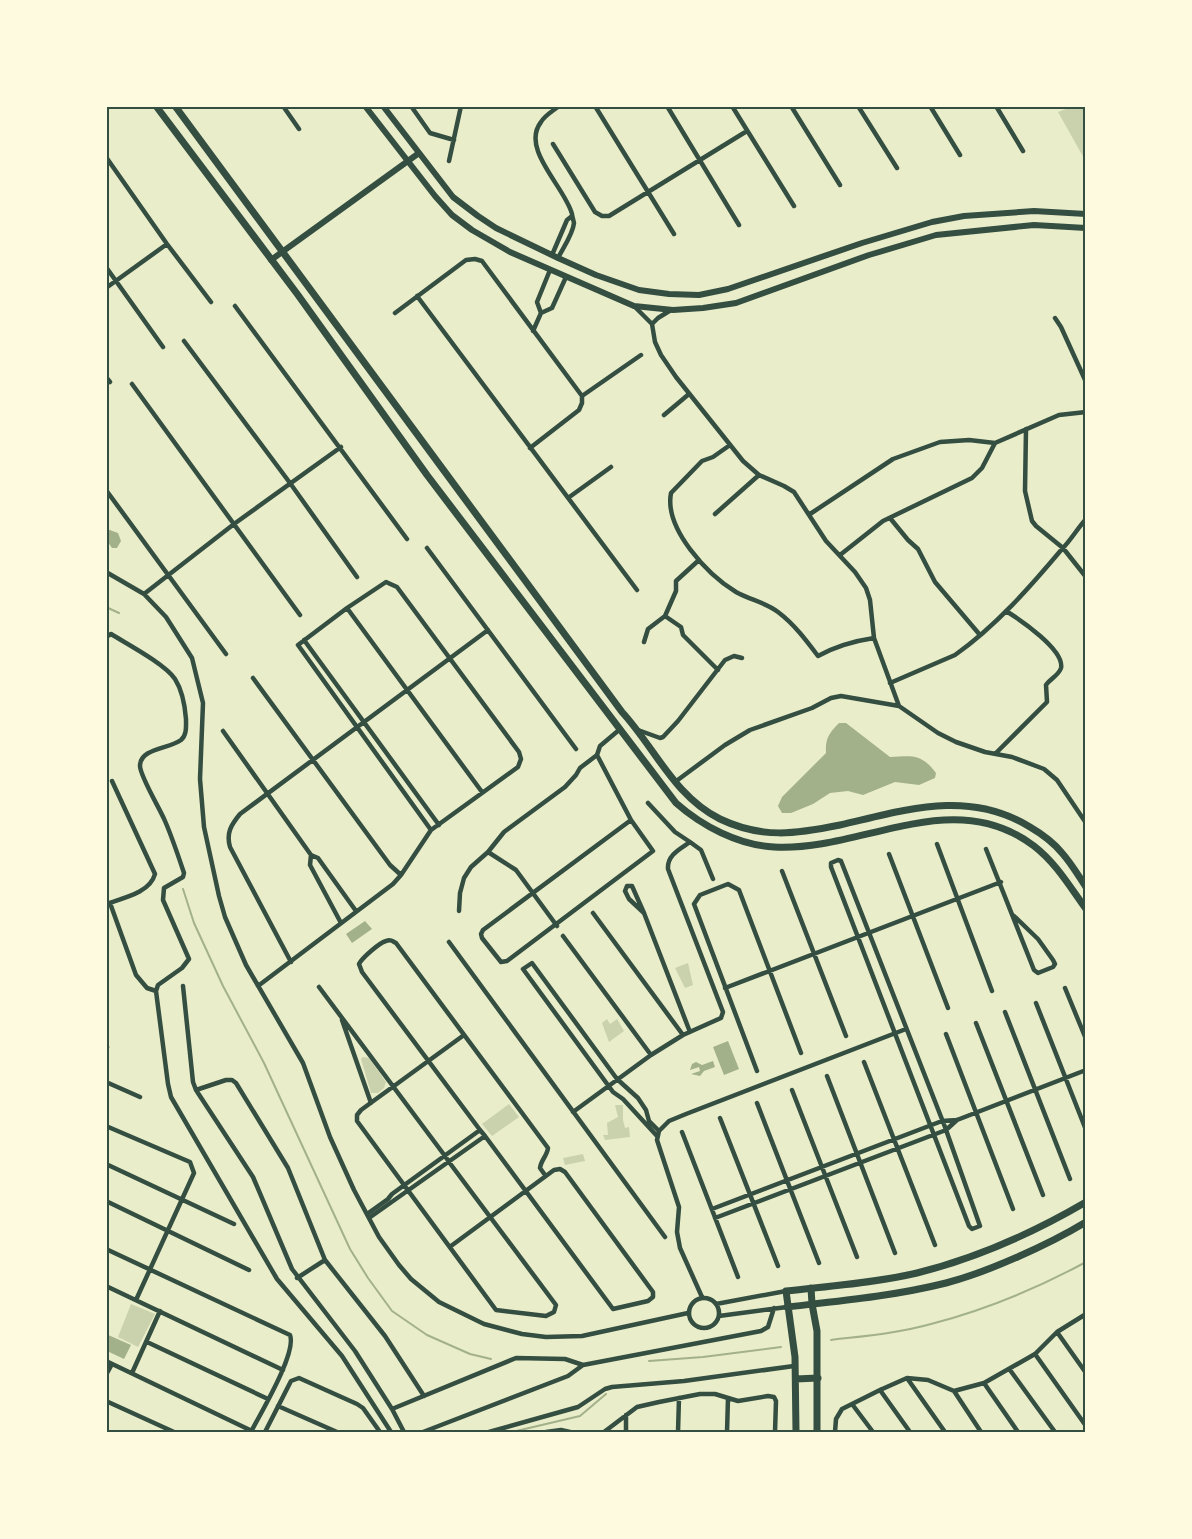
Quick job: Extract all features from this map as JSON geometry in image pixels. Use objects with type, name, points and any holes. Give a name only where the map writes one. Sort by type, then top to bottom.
[{"type":"main road","points":[[156,106],[427,475],[676,803],[706,825],[736,839],[773,847],[807,846],[931,820],[959,819],[986,823],[1007,830],[1034,846],[1057,869],[1086,909]]},
{"type":"main road","points":[[175,106],[622,712],[638,730],[675,782],[707,812],[734,825],[769,834],[797,833],[947,805],[990,809],[1020,821],[1042,834],[1062,853],[1086,887]]},
{"type":"main road","points":[[427,475],[439,466]]},
{"type":"main road","points":[[864,819],[867,834]]},
{"type":"main road","points":[[796,1432],[795,1357],[786,1291],[888,1278],[947,1265],[1011,1241],[1086,1202]]},
{"type":"main road","points":[[787,1307],[886,1295],[949,1282],[1014,1258],[1086,1222]]},
{"type":"main road","points":[[811,1288],[817,1330],[817,1432]]},
{"type":"main road","points":[[796,1379],[818,1378]]},
{"type":"street","points":[[283,106],[299,129]]},
{"type":"street","points":[[365,106],[447,208],[472,230],[510,252],[634,306],[673,310],[736,303],[936,235],[1034,225],[1086,228]]},
{"type":"street","points":[[383,106],[453,197],[466,208],[496,228],[555,256],[596,275],[639,290],[699,295],[728,289],[886,236],[964,216],[1034,211],[1086,214]]},
{"type":"street","points":[[411,106],[430,133],[454,140]]},
{"type":"street","points":[[449,161],[461,106]]},
{"type":"street","points":[[555,256],[567,220],[572,216],[564,194],[537,153],[535,139],[540,122],[559,106]]},
{"type":"street","points":[[595,106],[674,234]]},
{"type":"street","points":[[667,106],[739,225]]},
{"type":"street","points":[[732,106],[794,206]]},
{"type":"street","points":[[791,106],[840,185]]},
{"type":"street","points":[[858,106],[897,168]]},
{"type":"street","points":[[930,106],[960,155]]},
{"type":"street","points":[[996,106],[1023,151]]},
{"type":"street","points":[[553,144],[595,212],[602,216],[609,216],[747,131]]},
{"type":"street","points":[[272,261],[419,153]]},
{"type":"street","points":[[106,157],[211,302]]},
{"type":"street","points":[[886,236],[890,249]]},
{"type":"street","points":[[106,288],[167,244]]},
{"type":"street","points":[[395,313],[466,260],[482,261],[582,396],[579,410],[530,448]]},
{"type":"street","points":[[106,267],[163,347]]},
{"type":"street","points":[[541,314],[537,302],[550,270]]},
{"type":"street","points":[[533,331],[541,314],[552,308],[566,277]]},
{"type":"street","points":[[417,296],[637,590]]},
{"type":"street","points":[[235,306],[407,539]]},
{"type":"street","points":[[634,306],[652,324],[655,342],[661,355],[730,445],[750,469],[794,492],[826,541],[855,572],[866,588],[870,600],[874,638],[899,706]]},
{"type":"street","points":[[652,324],[673,310]]},
{"type":"street","points":[[1055,318],[1086,382]]},
{"type":"street","points":[[184,341],[357,577]]},
{"type":"street","points":[[582,396],[641,355]]},
{"type":"street","points":[[106,377],[110,382]]},
{"type":"street","points":[[132,384],[300,615]]},
{"type":"street","points":[[664,415],[689,394]]},
{"type":"street","points":[[810,514],[893,459],[940,442],[962,440],[995,443],[1059,415],[1086,412]]},
{"type":"street","points":[[1026,429],[1025,491],[1030,513],[1036,526],[1063,548],[1086,577]]},
{"type":"street","points":[[840,555],[872,529],[890,518],[972,478],[982,468],[995,443]]},
{"type":"street","points":[[730,445],[702,461],[671,493],[670,507],[685,543],[712,573],[735,591],[764,603],[778,612],[796,629],[818,656],[831,648],[856,640],[874,638]]},
{"type":"street","points":[[144,594],[234,524],[341,447]]},
{"type":"street","points":[[568,498],[611,467]]},
{"type":"street","points":[[715,514],[759,475]]},
{"type":"street","points":[[106,490],[226,654]]},
{"type":"street","points":[[890,518],[918,549],[935,582],[980,635]]},
{"type":"street","points":[[890,683],[955,655],[980,635],[1006,611],[1086,519]]},
{"type":"street","points":[[427,548],[576,749]]},
{"type":"street","points":[[644,642],[648,629],[665,616],[676,591],[676,581],[699,560]]},
{"type":"street","points":[[106,572],[144,594],[172,625],[192,658],[203,703],[200,755],[201,806],[208,852],[225,917],[246,965],[303,1063],[330,1137],[368,1216],[399,1265],[425,1292],[467,1317],[502,1329],[546,1337],[575,1337],[688,1314]]},
{"type":"street","points":[[258,986],[401,875],[431,830],[518,767],[521,759],[519,752],[393,584],[382,583],[298,645],[431,830]]},
{"type":"street","points":[[348,608],[482,792]]},
{"type":"street","points":[[995,754],[1047,702],[1046,685],[1061,670],[1062,663],[1052,648],[1035,631],[1006,611]]},
{"type":"street","points":[[665,616],[681,627],[683,635],[718,670]]},
{"type":"street","points":[[291,962],[230,847],[227,837],[231,825],[240,814],[488,630]]},
{"type":"street","points":[[106,637],[111,634],[174,676],[185,711],[187,727],[184,736],[180,740],[147,754],[140,769],[166,822],[184,873],[183,877],[164,888]]},
{"type":"street","points":[[304,640],[439,825]]},
{"type":"street","points":[[638,730],[663,737],[725,660],[734,656],[742,658]]},
{"type":"street","points":[[254,678],[390,865],[401,875]]},
{"type":"street","points":[[675,782],[750,730],[841,696],[899,706],[938,733],[956,742],[1012,757],[1044,769],[1052,774],[1086,823]]},
{"type":"street","points":[[459,911],[460,892],[471,867],[488,852],[504,832],[565,787],[580,768],[597,755],[600,746],[619,730]]},
{"type":"street","points":[[223,731],[310,855],[310,866],[341,923]]},
{"type":"street","points":[[597,755],[631,820],[652,848],[651,854],[557,926],[504,963],[482,938],[483,930],[631,820]]},
{"type":"street","points":[[112,780],[154,869],[155,877],[132,895],[108,903],[136,975],[147,988],[156,991]]},
{"type":"street","points":[[648,803],[675,832],[701,850],[713,879]]},
{"type":"street","points":[[573,1112],[651,1055],[683,1035],[717,1021],[723,1012],[668,869],[667,862],[670,857],[690,842]]},
{"type":"street","points":[[937,844],[992,991]]},
{"type":"street","points":[[986,849],[1035,972],[1053,967],[1055,964],[1053,960],[1038,939],[1014,916]]},
{"type":"street","points":[[488,852],[516,870],[557,926]]},
{"type":"street","points":[[889,854],[948,1008]]},
{"type":"street","points":[[310,855],[318,858],[356,911]]},
{"type":"street","points":[[838,860],[841,861],[946,1130],[980,1226],[970,1228],[858,937],[831,867],[831,863],[838,860]]},
{"type":"street","points":[[782,871],[846,1036]]},
{"type":"street","points":[[152,881],[164,888]]},
{"type":"street","points":[[725,988],[1000,882]]},
{"type":"street","points":[[757,1071],[694,904],[700,895],[728,884],[739,890],[801,1053]]},
{"type":"street","points":[[644,913],[629,899],[625,891],[627,886],[633,887],[644,913],[690,1032]]},
{"type":"street","points":[[164,888],[163,900],[189,959],[182,968],[158,985],[156,991],[168,1084],[178,1112],[277,1279],[342,1356],[391,1432]]},
{"type":"street","points":[[592,913],[683,1035]]},
{"type":"street","points":[[563,936],[651,1055]]},
{"type":"street","points":[[451,1246],[525,1191],[545,1175],[554,1170],[560,1170],[565,1172],[653,1292],[653,1297],[648,1301],[614,1309],[525,1191],[362,972],[359,964],[362,959],[386,941],[396,943],[548,1148],[540,1168],[545,1175]]},
{"type":"street","points":[[449,942],[665,1237]]},
{"type":"street","points":[[532,963],[617,1079],[638,1098],[646,1110],[649,1121],[658,1133],[637,1116],[608,1086],[523,969],[532,963]]},
{"type":"street","points":[[183,986],[193,1082],[196,1090],[253,1177],[297,1278],[355,1352],[404,1432]]},
{"type":"street","points":[[319,987],[341,1016],[393,1086],[445,1156],[449,1162],[556,1305],[554,1312],[546,1316],[496,1310],[357,1121],[360,1110],[393,1086],[429,1061],[464,1035]]},
{"type":"street","points":[[1065,988],[1086,1039]]},
{"type":"street","points":[[1036,1003],[1086,1130]]},
{"type":"street","points":[[1005,1012],[1070,1179]]},
{"type":"street","points":[[341,1016],[370,1103]]},
{"type":"street","points":[[976,1023],[1043,1195]]},
{"type":"street","points":[[700,1298],[680,1248],[677,1232],[679,1207],[657,1148],[658,1133],[669,1121],[677,1117],[906,1029]]},
{"type":"street","points":[[946,1034],[1013,1209]]},
{"type":"street","points":[[864,1062],[935,1245]]},
{"type":"street","points":[[712,1209],[931,1125],[942,1121],[957,1120],[1086,1070]]},
{"type":"street","points":[[827,1076],[895,1253]]},
{"type":"street","points":[[196,1090],[226,1080],[236,1083],[288,1168],[325,1260],[386,1336],[424,1396]]},
{"type":"street","points":[[106,1082],[140,1097]]},
{"type":"street","points":[[792,1090],[857,1257]]},
{"type":"street","points":[[757,1103],[819,1263]]},
{"type":"street","points":[[637,1116],[646,1110]]},
{"type":"street","points":[[720,1118],[778,1266]]},
{"type":"street","points":[[716,1218],[946,1130],[957,1120]]},
{"type":"street","points":[[106,1126],[190,1162],[194,1173],[136,1300]]},
{"type":"street","points":[[368,1216],[392,1194],[480,1130]]},
{"type":"street","points":[[682,1132],[738,1277]]},
{"type":"street","points":[[368,1216],[485,1137]]},
{"type":"street","points":[[106,1164],[234,1224]]},
{"type":"street","points":[[392,1194],[396,1199]]},
{"type":"street","points":[[106,1201],[249,1270]]},
{"type":"street","points":[[106,1249],[288,1333],[292,1338],[292,1345],[283,1370],[251,1432],[109,1362],[106,1375]]},
{"type":"street","points":[[297,1278],[325,1260]]},
{"type":"street","points":[[106,1296],[109,1287],[283,1370]]},
{"type":"street","points":[[716,1304],[786,1291]]},
{"type":"street","points":[[758,1296],[760,1309]]},
{"type":"street","points":[[719,1316],[716,1304],[711,1299],[700,1298],[691,1304],[688,1314],[695,1325],[705,1328],[713,1324],[719,1316],[787,1307]]},
{"type":"street","points":[[423,1432],[568,1376],[583,1365],[761,1331],[768,1327],[774,1308]]},
{"type":"street","points":[[132,1373],[160,1311]]},
{"type":"street","points":[[954,1391],[984,1383],[1010,1370],[1035,1354],[1057,1332],[1083,1316],[1086,1324]]},
{"type":"street","points":[[1057,1332],[1086,1373]]},
{"type":"street","points":[[147,1342],[268,1399]]},
{"type":"street","points":[[1035,1354],[1086,1426]]},
{"type":"street","points":[[392,1409],[516,1358],[565,1359],[583,1365]]},
{"type":"street","points":[[489,1432],[578,1407],[605,1389],[612,1387],[684,1381],[794,1366]]},
{"type":"street","points":[[1010,1370],[1055,1432]]},
{"type":"street","points":[[265,1432],[291,1381],[299,1378],[363,1408],[380,1432]]},
{"type":"street","points":[[908,1378],[945,1432]]},
{"type":"street","points":[[835,1432],[838,1413],[842,1409],[880,1389],[908,1378],[928,1380],[954,1391],[981,1432]]},
{"type":"street","points":[[984,1383],[1018,1432]]},
{"type":"street","points":[[880,1389],[910,1432]]},
{"type":"street","points":[[603,1432],[637,1407],[700,1394],[715,1394],[738,1401],[774,1397],[776,1401],[775,1432]]},
{"type":"street","points":[[678,1432],[680,1398]]},
{"type":"street","points":[[727,1432],[728,1398]]},
{"type":"street","points":[[106,1401],[174,1432]]},
{"type":"street","points":[[852,1404],[873,1432]]},
{"type":"street","points":[[278,1406],[337,1432]]},
{"type":"street","points":[[626,1415],[626,1432]]},
{"type":"street","points":[[546,1432],[561,1430],[570,1432]]},
{"type":"shaded area","points":[[1071,107],[1085,107],[1085,160],[1058,112]]},
{"type":"shaded area","points":[[107,529],[118,533],[121,541],[117,548],[112,548],[107,541]]},
{"type":"shaded area","points":[[839,723],[846,723],[890,757],[910,756],[921,759],[936,773],[935,778],[919,785],[895,782],[863,795],[848,791],[830,793],[813,804],[791,813],[782,813],[778,806],[782,797],[826,753],[828,736]]},
{"type":"shaded area","points":[[365,921],[372,929],[352,943],[346,934]]},
{"type":"shaded area","points":[[688,963],[693,985],[685,988],[675,968]]},
{"type":"shaded area","points":[[607,1019],[610,1024],[617,1019],[624,1031],[609,1042],[602,1023]]},
{"type":"shaded area","points":[[728,1041],[739,1069],[724,1075],[713,1047]]},
{"type":"shaded area","points":[[369,1058],[386,1082],[384,1088],[378,1093],[371,1093],[361,1059]]},
{"type":"shaded area","points":[[713,1061],[715,1067],[704,1071],[700,1076],[691,1074],[700,1071],[699,1067],[690,1070],[692,1064],[696,1062],[702,1065]]},
{"type":"shaded area","points":[[509,1104],[519,1117],[492,1136],[482,1124]]},
{"type":"shaded area","points":[[615,1105],[623,1105],[623,1120],[625,1128],[629,1127],[630,1137],[605,1140],[603,1135],[608,1135],[607,1123],[618,1117]]},
{"type":"shaded area","points":[[583,1154],[585,1161],[565,1165],[563,1158]]},
{"type":"shaded area","points":[[131,1304],[155,1314],[138,1347],[118,1337]]},
{"type":"shaded area","points":[[106,1334],[131,1345],[124,1359],[107,1351]]},
{"type":"waterway","points":[[106,607],[119,613]]},
{"type":"waterway","points":[[183,889],[194,923],[223,986],[264,1063],[350,1249],[368,1278],[392,1311],[427,1335],[470,1354],[491,1359]]},
{"type":"waterway","points":[[831,1340],[907,1330],[971,1312],[1010,1298],[1086,1262]]},
{"type":"waterway","points":[[649,1361],[781,1347]]},
{"type":"waterway","points":[[512,1432],[580,1416],[606,1394]]}]
